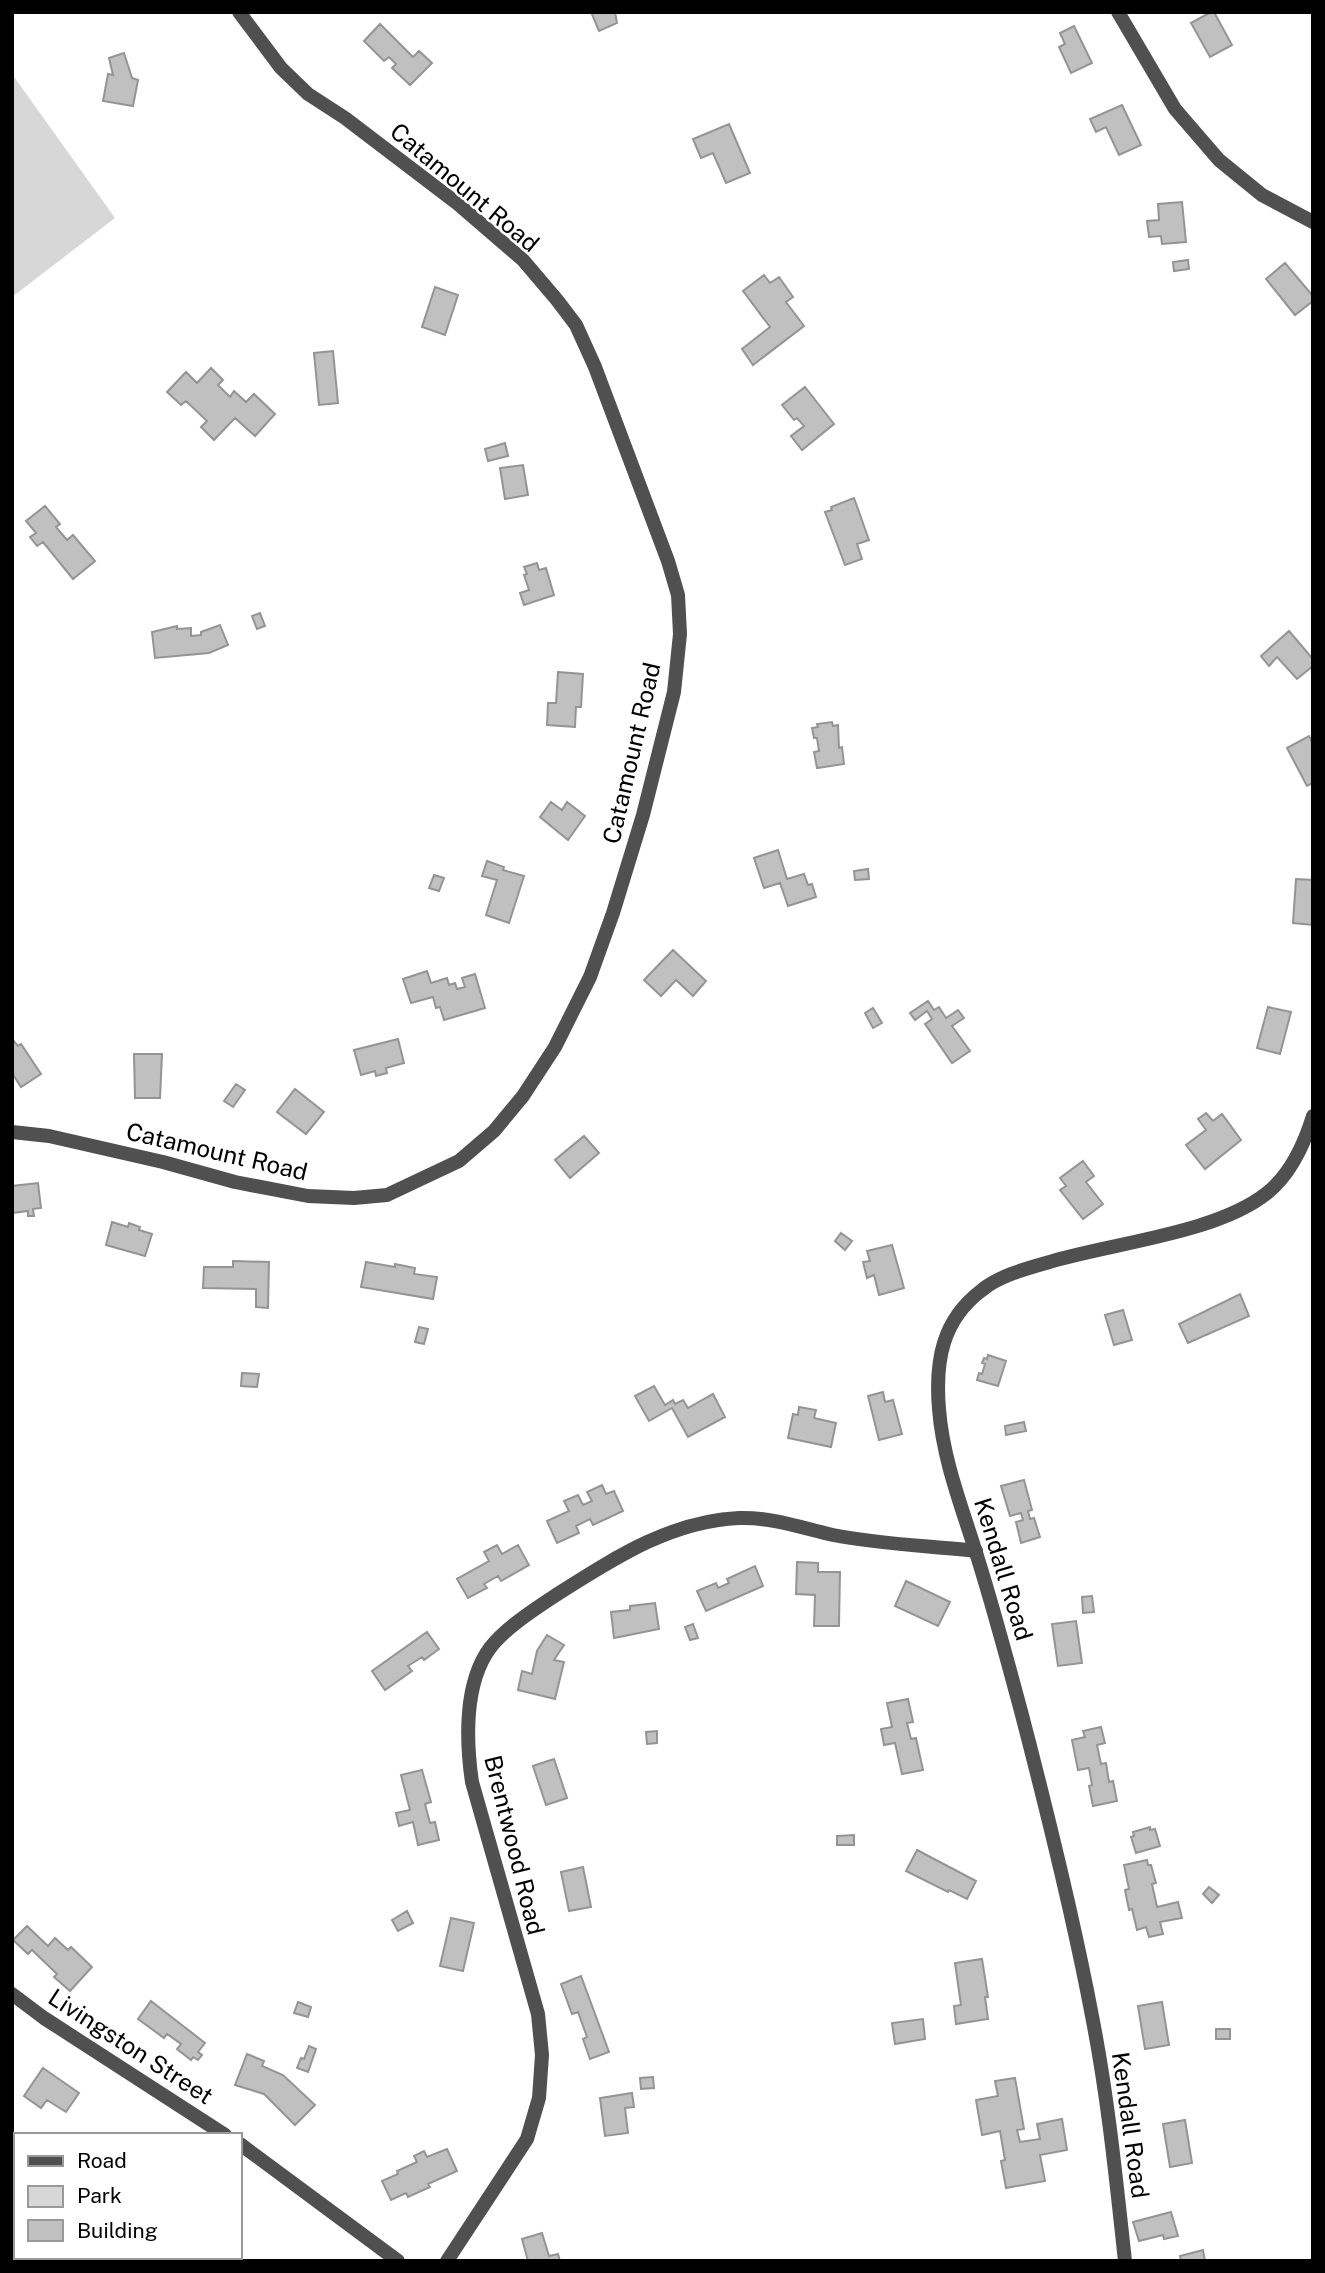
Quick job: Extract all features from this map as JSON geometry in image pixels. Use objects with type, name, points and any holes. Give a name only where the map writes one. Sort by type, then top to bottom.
[{"type":"street","name":"Catamount Road","points":[[12,1132],[49,1136],[163,1162],[235,1182],[307,1196],[354,1198],[387,1195],[459,1161],[494,1131],[523,1096],[555,1047],[590,977],[643,815],[674,692],[680,635],[678,595],[668,561],[595,367],[576,325],[523,260],[474,218],[308,94],[281,68],[239,12]]},
{"type":"street","points":[[1118,12],[1175,109],[1219,160],[1262,195],[1313,222]]},
{"type":"street","name":"Kendall Road","points":[[1125,2261],[1093,2019],[1031,1749],[993,1605],[949,1467],[939,1410],[939,1364],[947,1331],[965,1302],[988,1285],[1026,1269],[1074,1254],[1199,1224],[1245,1207],[1268,1192],[1287,1171],[1312,1123]]},
{"type":"street","name":"Brentwood Road","points":[[447,2261],[527,2139],[538,2098],[542,2055],[538,2014],[472,1782],[467,1747],[470,1704],[478,1672],[490,1648],[524,1616],[630,1549],[661,1535],[702,1522],[741,1518],[784,1522],[835,1535],[976,1551]]},
{"type":"street","name":"Livingston Street","points":[[12,1994],[44,2018],[222,2133]]},
{"type":"street","points":[[242,2145],[398,2261]]},
{"type":"green space","points":[[12,74],[115,218],[12,297]]},
{"type":"building","points":[[591,12],[615,12],[617,23],[599,31]]},
{"type":"building","points":[[1214,12],[1232,45],[1210,57],[1191,23]]},
{"type":"building","points":[[380,24],[413,57],[419,51],[432,63],[410,85],[392,68],[396,64],[389,57],[384,61],[364,41]]},
{"type":"building","points":[[1074,26],[1092,63],[1071,73],[1059,47],[1065,44],[1060,33]]},
{"type":"building","points":[[124,53],[132,78],[138,80],[133,106],[103,101],[108,74],[113,75],[109,58]]},
{"type":"building","points":[[1122,105],[1141,145],[1119,155],[1106,127],[1096,132],[1090,119]]},
{"type":"building","points":[[729,124],[750,173],[726,183],[713,153],[701,158],[693,139]]},
{"type":"building","points":[[1182,202],[1186,242],[1162,244],[1161,236],[1149,237],[1147,221],[1159,220],[1158,204]]},
{"type":"building","points":[[1188,260],[1189,269],[1174,271],[1173,262]]},
{"type":"building","points":[[1285,263],[1313,296],[1313,301],[1295,315],[1266,279]]},
{"type":"building","points":[[764,275],[770,283],[779,277],[793,297],[786,302],[804,326],[753,365],[742,349],[770,327],[743,291]]},
{"type":"building","points":[[435,287],[458,295],[445,335],[422,327]]},
{"type":"building","points":[[333,351],[338,403],[319,405],[314,353]]},
{"type":"building","points":[[211,368],[223,380],[218,385],[230,397],[234,391],[246,402],[254,394],[275,414],[255,436],[235,418],[214,440],[201,427],[207,421],[186,401],[181,405],[167,392],[186,372],[197,383]]},
{"type":"building","points":[[805,387],[834,424],[802,450],[791,436],[804,426],[797,418],[794,420],[782,405]]},
{"type":"building","points":[[505,443],[508,456],[488,461],[485,449]]},
{"type":"building","points":[[523,465],[528,495],[505,499],[500,468]]},
{"type":"building","points":[[854,498],[869,540],[857,544],[862,559],[845,565],[825,512]]},
{"type":"building","points":[[45,506],[60,524],[56,527],[67,540],[73,535],[95,561],[73,579],[43,542],[37,546],[30,537],[36,533],[26,521]]},
{"type":"building","points":[[537,563],[539,570],[546,568],[554,595],[524,605],[520,593],[529,590],[524,567]]},
{"type":"building","points":[[260,613],[265,626],[257,629],[252,616]]},
{"type":"building","points":[[220,625],[228,645],[209,653],[155,658],[152,632],[177,626],[177,629],[191,628],[191,636],[201,635],[201,632]]},
{"type":"building","points":[[1289,631],[1313,659],[1313,666],[1297,679],[1277,657],[1269,666],[1261,656]]},
{"type":"building","points":[[558,672],[583,674],[581,707],[576,707],[575,727],[547,725],[548,703],[556,703]]},
{"type":"building","points":[[832,722],[833,726],[838,725],[839,748],[842,747],[844,764],[817,768],[814,752],[819,751],[812,728],[818,727],[817,724]]},
{"type":"building","points":[[1309,736],[1313,744],[1313,783],[1307,786],[1287,748]]},
{"type":"building","points":[[551,802],[562,810],[567,802],[585,816],[568,840],[540,817]]},
{"type":"building","points":[[778,850],[787,879],[804,874],[808,885],[812,884],[816,897],[788,906],[780,883],[764,888],[754,858]]},
{"type":"building","points":[[487,861],[504,867],[503,870],[524,876],[509,923],[486,915],[497,880],[482,876]]},
{"type":"building","points":[[868,869],[869,879],[855,880],[854,871]]},
{"type":"building","points":[[434,875],[444,878],[439,891],[429,888]]},
{"type":"building","points":[[1296,879],[1313,880],[1313,925],[1293,923]]},
{"type":"building","points":[[673,950],[706,981],[693,996],[676,980],[661,996],[644,980]]},
{"type":"building","points":[[427,971],[431,983],[447,978],[449,985],[455,983],[457,989],[465,987],[462,978],[475,974],[485,1008],[444,1020],[433,997],[411,1003],[403,979]]},
{"type":"building","points":[[928,1001],[934,1010],[939,1007],[946,1018],[958,1010],[964,1018],[952,1026],[970,1051],[952,1063],[925,1024],[932,1019],[927,1011],[915,1020],[910,1013]]},
{"type":"building","points":[[1268,1007],[1291,1012],[1280,1054],[1257,1048]]},
{"type":"building","points":[[873,1008],[882,1023],[873,1028],[865,1013]]},
{"type":"building","points":[[12,1039],[18,1046],[21,1044],[41,1074],[21,1087],[12,1073]]},
{"type":"building","points":[[398,1039],[404,1063],[386,1068],[387,1073],[376,1076],[375,1071],[361,1075],[354,1050]]},
{"type":"building","points":[[134,1054],[162,1054],[160,1098],[135,1098]]},
{"type":"building","points":[[236,1084],[245,1090],[233,1107],[224,1101]]},
{"type":"building","points":[[295,1089],[324,1112],[306,1134],[277,1112]]},
{"type":"building","points":[[1206,1113],[1213,1121],[1222,1114],[1241,1140],[1205,1169],[1186,1145],[1206,1130],[1198,1119]]},
{"type":"building","points":[[584,1136],[599,1153],[570,1178],[555,1160]]},
{"type":"building","points":[[1083,1161],[1094,1176],[1086,1182],[1103,1204],[1083,1219],[1060,1190],[1066,1186],[1060,1178]]},
{"type":"building","points":[[38,1183],[41,1208],[33,1209],[34,1216],[28,1216],[28,1211],[12,1213],[12,1186]]},
{"type":"building","points":[[112,1222],[128,1227],[129,1223],[152,1234],[145,1256],[106,1245]]},
{"type":"building","points":[[841,1233],[852,1241],[845,1250],[835,1241]]},
{"type":"building","points":[[892,1245],[904,1288],[879,1295],[874,1275],[867,1278],[863,1262],[870,1261],[867,1251]]},
{"type":"building","points":[[233,1261],[269,1262],[268,1308],[256,1307],[256,1289],[203,1288],[204,1267],[233,1267]]},
{"type":"building","points":[[366,1262],[415,1268],[414,1274],[437,1277],[433,1299],[361,1287]]},
{"type":"building","points":[[1240,1294],[1249,1316],[1188,1343],[1179,1324]]},
{"type":"building","points":[[1123,1310],[1132,1340],[1114,1345],[1105,1315]]},
{"type":"building","points":[[419,1327],[428,1329],[424,1344],[415,1342]]},
{"type":"building","points":[[988,1355],[1006,1361],[998,1386],[977,1380],[979,1373],[982,1374],[984,1358],[987,1359]]},
{"type":"building","points":[[242,1373],[259,1374],[257,1387],[241,1386]]},
{"type":"building","points":[[654,1386],[665,1405],[673,1400],[675,1404],[683,1400],[688,1408],[713,1394],[725,1417],[688,1437],[672,1408],[649,1421],[635,1396]]},
{"type":"building","points":[[883,1392],[885,1402],[893,1400],[902,1434],[879,1440],[868,1396]]},
{"type":"building","points":[[799,1407],[816,1410],[814,1418],[836,1423],[831,1447],[788,1438],[793,1414],[798,1415]]},
{"type":"building","points":[[1024,1422],[1026,1431],[1006,1435],[1005,1426]]},
{"type":"building","points":[[1024,1480],[1032,1510],[1028,1511],[1030,1519],[1034,1518],[1040,1537],[1021,1543],[1016,1522],[1023,1520],[1021,1513],[1010,1516],[1001,1486]]},
{"type":"building","points":[[602,1485],[606,1494],[614,1491],[623,1511],[593,1525],[590,1519],[576,1526],[579,1533],[557,1543],[547,1521],[569,1511],[564,1501],[578,1495],[583,1505],[592,1501],[587,1492]]},
{"type":"building","points":[[497,1545],[502,1554],[518,1545],[529,1565],[501,1581],[498,1576],[484,1584],[487,1588],[468,1598],[457,1579],[489,1561],[484,1552]]},
{"type":"building","points":[[797,1562],[818,1563],[818,1572],[840,1572],[839,1626],[814,1626],[815,1595],[796,1594]]},
{"type":"building","points":[[755,1566],[763,1586],[706,1611],[697,1591],[716,1583],[718,1588],[729,1583],[727,1579]]},
{"type":"building","points":[[906,1581],[950,1602],[938,1626],[895,1606]]},
{"type":"building","points":[[1092,1596],[1094,1612],[1083,1613],[1082,1597]]},
{"type":"building","points":[[655,1603],[659,1629],[614,1638],[611,1612]]},
{"type":"building","points":[[1076,1621],[1082,1663],[1058,1666],[1052,1624]]},
{"type":"building","points":[[693,1624],[698,1638],[690,1640],[685,1627]]},
{"type":"building","points":[[427,1632],[439,1649],[424,1660],[422,1657],[408,1666],[412,1671],[385,1690],[372,1671]]},
{"type":"building","points":[[547,1635],[564,1645],[554,1660],[564,1662],[555,1699],[518,1690],[522,1671],[532,1674],[537,1651]]},
{"type":"building","points":[[908,1699],[913,1722],[907,1723],[911,1739],[916,1738],[923,1770],[902,1774],[895,1743],[884,1745],[881,1729],[892,1727],[887,1703]]},
{"type":"building","points":[[1101,1727],[1105,1743],[1097,1745],[1101,1764],[1106,1763],[1109,1782],[1113,1781],[1117,1801],[1093,1806],[1089,1768],[1078,1770],[1072,1740],[1085,1737],[1083,1731]]},
{"type":"building","points":[[657,1731],[657,1743],[647,1744],[646,1732]]},
{"type":"building","points":[[554,1759],[567,1798],[546,1805],[533,1766]]},
{"type":"building","points":[[422,1770],[431,1802],[425,1804],[430,1823],[435,1822],[439,1840],[418,1845],[413,1822],[399,1826],[396,1813],[410,1810],[401,1775]]},
{"type":"building","points":[[1150,1827],[1150,1830],[1155,1829],[1160,1846],[1136,1853],[1131,1837],[1134,1836],[1133,1832]]},
{"type":"building","points":[[854,1835],[854,1845],[837,1845],[837,1836]]},
{"type":"building","points":[[917,1850],[976,1881],[967,1899],[906,1871]]},
{"type":"building","points":[[1147,1860],[1156,1883],[1152,1884],[1157,1907],[1178,1902],[1182,1918],[1160,1922],[1163,1934],[1149,1937],[1146,1927],[1137,1930],[1132,1909],[1129,1910],[1125,1890],[1129,1889],[1124,1865]]},
{"type":"building","points":[[583,1867],[591,1907],[569,1911],[561,1872]]},
{"type":"building","points":[[1209,1887],[1219,1895],[1212,1903],[1203,1894]]},
{"type":"building","points":[[407,1911],[413,1923],[398,1931],[392,1920]]},
{"type":"building","points":[[451,1918],[474,1923],[463,1971],[440,1966]]},
{"type":"building","points":[[27,1926],[48,1946],[55,1938],[68,1950],[71,1947],[92,1967],[70,1991],[54,1977],[57,1974],[32,1950],[28,1954],[13,1940]]},
{"type":"building","points":[[982,1959],[988,1997],[985,1997],[988,2019],[956,2024],[954,2006],[961,2005],[955,1963]]},
{"type":"building","points":[[581,1976],[609,2052],[590,2059],[583,2039],[587,2037],[578,2012],[572,2014],[561,1984]]},
{"type":"building","points":[[151,2001],[205,2043],[198,2052],[202,2055],[198,2060],[193,2057],[191,2060],[177,2049],[181,2044],[167,2034],[164,2038],[138,2019]]},
{"type":"building","points":[[298,2002],[311,2007],[308,2017],[294,2013]]},
{"type":"building","points":[[1162,2002],[1169,2045],[1145,2049],[1138,2006]]},
{"type":"building","points":[[923,2019],[925,2039],[895,2044],[892,2023]]},
{"type":"building","points":[[1216,2029],[1230,2029],[1230,2039],[1216,2039]]},
{"type":"building","points":[[309,2046],[316,2049],[308,2072],[297,2068]]},
{"type":"building","points":[[247,2054],[264,2061],[262,2066],[283,2075],[315,2105],[295,2125],[264,2094],[235,2085]]},
{"type":"building","points":[[43,2068],[79,2093],[66,2112],[47,2100],[41,2108],[24,2096]]},
{"type":"building","points":[[653,2077],[654,2088],[641,2089],[640,2078]]},
{"type":"building","points":[[1015,2078],[1024,2129],[1017,2130],[1020,2142],[1040,2139],[1037,2124],[1062,2119],[1067,2150],[1040,2155],[1045,2181],[1006,2188],[1001,2161],[1005,2160],[1000,2131],[982,2135],[976,2100],[998,2096],[995,2081]]},
{"type":"building","points":[[632,2093],[634,2107],[625,2108],[628,2133],[605,2136],[600,2098]]},
{"type":"building","points":[[1185,2120],[1192,2163],[1170,2167],[1163,2124]]},
{"type":"building","points":[[447,2149],[457,2171],[428,2184],[430,2187],[408,2197],[406,2193],[391,2200],[382,2181],[417,2162],[414,2156],[424,2151],[427,2157]]},
{"type":"building","points":[[1171,2212],[1178,2236],[1164,2239],[1163,2235],[1139,2241],[1133,2222]]},
{"type":"building","points":[[542,2233],[549,2256],[558,2254],[560,2261],[528,2261],[522,2239]]},
{"type":"building","points":[[1203,2250],[1205,2261],[1181,2261],[1180,2256]]}]
